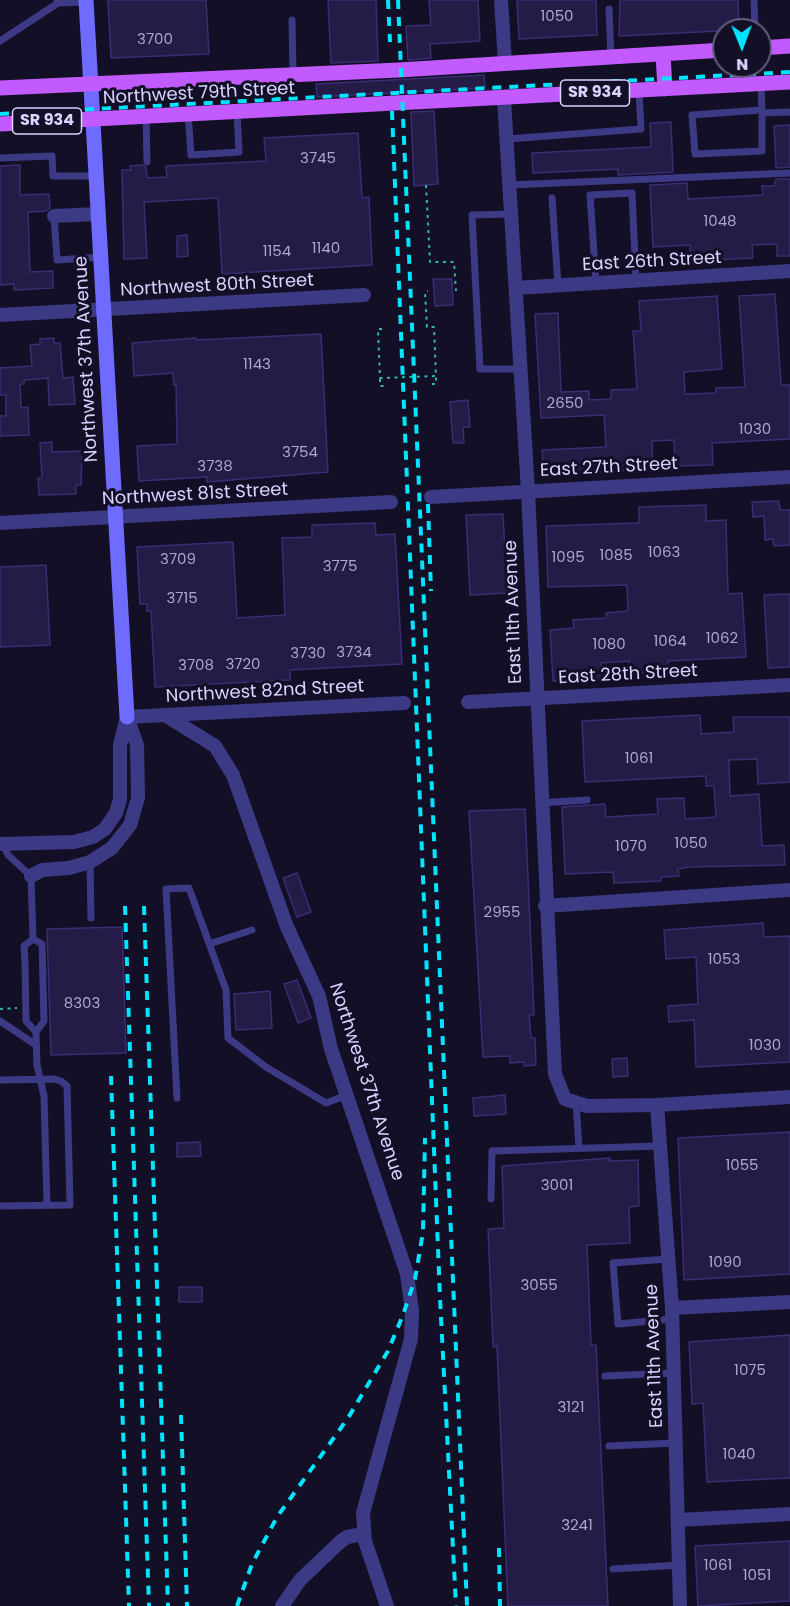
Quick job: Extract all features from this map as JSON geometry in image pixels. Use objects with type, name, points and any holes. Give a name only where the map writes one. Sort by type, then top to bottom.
[{"type":"main road","points":[[772,47],[790,46]]},
{"type":"main road","name":"SR 934","points":[[505,63],[712,51]]},
{"type":"main road","points":[[663,54],[665,89]]},
{"type":"main road","name":"Northwest 79th Street","points":[[0,88],[505,63]]},
{"type":"main road","name":"SR 934","points":[[504,99],[790,82]]},
{"type":"main road","name":"Northwest 79th Street","points":[[0,124],[504,99]]},
{"type":"street","points":[[501,0],[505,63]]},
{"type":"street","name":"Northwest 37th Avenue","points":[[31,876],[42,870],[69,868],[90,862],[106,853],[122,838],[136,811],[137,745],[127,717],[86,1]]},
{"type":"street","name":"East 11th Avenue","points":[[504,99],[528,491],[540,803],[555,1074],[565,1099],[581,1105]]},
{"type":"street","points":[[54,216],[99,214]]},
{"type":"street","name":"East 26th Street","points":[[516,288],[790,271]]},
{"type":"street","name":"Northwest 80th Street","points":[[0,315],[364,295]]},
{"type":"street","name":"East 27th Street","points":[[430,497],[790,477]]},
{"type":"street","name":"Northwest 81st Street","points":[[0,523],[392,502]]},
{"type":"street","name":"East 28th Street","points":[[468,702],[790,685]]},
{"type":"street","name":"Northwest 82nd Street","points":[[127,717],[404,703]]},
{"type":"street","name":"Northwest 37th Avenue","points":[[165,715],[209,740],[230,767],[287,927],[319,996],[331,1049],[407,1274],[412,1311],[409,1345],[364,1505],[363,1534],[387,1606]]},
{"type":"street","name":"Northwest 37th Avenue","points":[[1,847],[74,842],[93,837],[105,829],[116,813],[120,799],[120,745],[127,717]]},
{"type":"street","points":[[545,906],[790,890]]},
{"type":"street","points":[[581,1105],[657,1106],[790,1097]]},
{"type":"street","name":"East 11th Avenue","points":[[657,1106],[672,1314],[680,1606]]},
{"type":"street","points":[[672,1314],[790,1302]]},
{"type":"street","points":[[679,1521],[790,1514]]},
{"type":"street","points":[[282,1606],[300,1580],[340,1542],[347,1537],[363,1534]]},
{"type":"lane","points":[[754,0],[755,18]]},
{"type":"lane","points":[[0,41],[58,2],[86,1]]},
{"type":"lane","points":[[609,9],[611,57]]},
{"type":"lane","points":[[292,20],[293,74]]},
{"type":"lane","points":[[761,84],[761,112],[762,151],[695,154],[692,115],[761,112],[790,112]]},
{"type":"lane","points":[[507,139],[641,129],[639,91]]},
{"type":"lane","points":[[188,114],[191,155],[239,153],[237,112]]},
{"type":"lane","points":[[146,116],[147,162]]},
{"type":"lane","points":[[0,158],[52,156],[53,176],[97,176]]},
{"type":"lane","points":[[510,185],[571,180],[712,178],[790,173]]},
{"type":"lane","points":[[596,283],[590,195],[632,193],[636,281]]},
{"type":"lane","points":[[552,198],[558,285]]},
{"type":"lane","points":[[511,214],[472,215],[480,369],[521,369]]},
{"type":"lane","points":[[54,216],[57,260],[101,258]]},
{"type":"lane","points":[[540,803],[587,800]]},
{"type":"lane","points":[[1,847],[31,876],[33,939]]},
{"type":"lane","points":[[90,862],[91,918]]},
{"type":"lane","points":[[177,1098],[166,889],[189,888],[226,990],[228,1038],[266,1067],[326,1103],[347,1095]]},
{"type":"lane","points":[[209,944],[252,930]]},
{"type":"lane","points":[[33,939],[24,946],[25,987],[27,1021],[36,1032]]},
{"type":"lane","points":[[33,939],[42,944],[44,1021],[36,1032],[36,1045],[44,1096],[47,1205]]},
{"type":"lane","points":[[0,1021],[36,1045]]},
{"type":"lane","points":[[0,1080],[61,1081],[68,1090],[70,1204],[0,1206]]},
{"type":"lane","points":[[579,1148],[581,1105]]},
{"type":"lane","points":[[491,1199],[492,1150],[660,1146]]},
{"type":"lane","points":[[668,1259],[614,1263],[618,1324],[672,1314]]},
{"type":"lane","points":[[605,1376],[674,1373]]},
{"type":"lane","points":[[609,1446],[676,1443]]},
{"type":"lane","points":[[613,1569],[680,1565]]},
{"type":"path","points":[[426,185],[430,262],[454,262],[456,291]]},
{"type":"path","points":[[428,291],[425,292],[427,327],[434,327],[436,384],[432,384]]},
{"type":"path","points":[[382,329],[378,329],[380,386],[385,386]]},
{"type":"path","points":[[380,378],[436,376]]},
{"type":"building","points":[[108,0],[206,0],[209,54],[111,58]]},
{"type":"building","points":[[328,0],[376,0],[378,61],[331,63]]},
{"type":"building","points":[[429,0],[478,0],[480,41],[430,44],[431,58],[408,60],[406,26],[431,25]]},
{"type":"building","points":[[517,0],[596,0],[597,35],[519,39]]},
{"type":"building","points":[[620,0],[738,0],[739,18],[712,18],[712,31],[619,36]]},
{"type":"building","points":[[484,75],[485,88],[317,97],[316,84]]},
{"type":"building","points":[[434,111],[438,184],[414,186],[411,112]]},
{"type":"building","points":[[671,122],[673,172],[618,175],[618,169],[533,173],[532,153],[651,147],[650,123]]},
{"type":"building","points":[[790,125],[790,167],[776,168],[774,126]]},
{"type":"building","points":[[358,133],[362,198],[369,197],[372,265],[222,274],[218,198],[144,202],[147,258],[124,259],[122,170],[131,170],[130,166],[143,165],[146,167],[147,178],[167,177],[166,166],[266,161],[264,138]]},
{"type":"building","points":[[20,165],[20,195],[49,194],[50,208],[46,211],[28,212],[30,272],[53,271],[53,288],[14,290],[14,284],[0,285],[0,166]]},
{"type":"building","points":[[776,179],[790,179],[790,256],[777,256],[777,244],[752,245],[753,258],[691,261],[690,245],[653,247],[650,185],[687,183],[688,199],[763,195],[762,186],[774,186]]},
{"type":"building","points":[[187,235],[188,256],[177,257],[177,236]]},
{"type":"building","points":[[433,279],[452,279],[453,305],[435,306]]},
{"type":"building","points":[[775,294],[781,385],[790,385],[790,439],[712,443],[713,465],[675,466],[674,440],[652,441],[653,469],[544,475],[542,450],[606,447],[604,415],[541,418],[535,314],[558,313],[561,392],[589,391],[589,400],[611,399],[611,390],[637,389],[633,331],[641,331],[639,301],[717,296],[722,369],[684,372],[685,394],[716,393],[716,388],[745,387],[739,296]]},
{"type":"building","points":[[321,334],[328,472],[207,482],[207,477],[139,481],[137,446],[177,444],[176,384],[174,385],[173,373],[134,376],[132,343],[196,338],[196,340]]},
{"type":"building","points":[[54,338],[54,343],[60,343],[63,378],[73,377],[75,404],[49,405],[48,378],[24,380],[24,384],[20,384],[21,408],[28,407],[29,435],[0,436],[0,416],[6,416],[6,395],[0,395],[0,368],[32,366],[30,345],[40,344],[40,339]]},
{"type":"building","points":[[468,400],[470,427],[463,427],[464,443],[453,443],[450,402]]},
{"type":"building","points":[[52,442],[52,452],[82,451],[81,485],[76,485],[76,494],[39,495],[38,478],[42,478],[40,443]]},
{"type":"building","points":[[779,501],[780,510],[790,510],[790,545],[774,546],[773,539],[765,540],[764,516],[753,517],[752,502]]},
{"type":"building","points":[[706,505],[706,521],[726,520],[728,594],[742,593],[746,657],[668,661],[668,672],[629,674],[629,661],[601,663],[602,679],[553,681],[550,630],[574,628],[573,620],[606,618],[606,613],[628,611],[627,585],[548,587],[546,526],[639,523],[639,507]]},
{"type":"building","points":[[503,514],[507,593],[470,595],[466,515]]},
{"type":"building","points":[[375,523],[376,535],[395,534],[402,664],[290,670],[290,680],[155,687],[151,611],[147,611],[147,604],[140,604],[137,547],[233,542],[237,618],[285,615],[282,538],[312,537],[312,525]]},
{"type":"building","points":[[46,565],[50,645],[0,647],[0,567]]},
{"type":"building","points":[[790,594],[790,667],[768,668],[764,595]]},
{"type":"building","points":[[700,715],[701,734],[734,732],[733,717],[790,717],[790,782],[758,784],[757,759],[729,760],[730,796],[759,794],[762,846],[784,845],[785,865],[688,867],[678,869],[679,876],[661,877],[661,881],[614,883],[613,872],[565,874],[562,807],[605,804],[606,817],[658,814],[657,799],[684,798],[685,819],[716,817],[714,786],[706,786],[706,776],[585,782],[582,721]]},
{"type":"building","points":[[525,809],[534,1015],[529,1015],[531,1038],[535,1038],[536,1065],[524,1066],[524,1062],[510,1063],[510,1056],[483,1057],[469,811]]},
{"type":"building","points":[[297,873],[311,912],[297,917],[283,878]]},
{"type":"building","points":[[763,923],[764,937],[790,936],[790,1062],[696,1067],[694,1020],[669,1022],[668,1006],[698,1004],[696,957],[666,959],[664,930]]},
{"type":"building","points":[[122,927],[126,1053],[51,1055],[47,929]]},
{"type":"building","points":[[297,980],[311,1018],[298,1023],[284,984]]},
{"type":"building","points":[[270,991],[272,1028],[236,1030],[234,994]]},
{"type":"building","points":[[627,1058],[628,1076],[613,1077],[612,1059]]},
{"type":"building","points":[[505,1095],[506,1114],[474,1116],[473,1098]]},
{"type":"building","points":[[790,1132],[790,1274],[684,1280],[678,1138]]},
{"type":"building","points":[[200,1142],[201,1156],[177,1157],[177,1143]]},
{"type":"building","points":[[610,1158],[610,1161],[638,1160],[639,1206],[629,1207],[630,1243],[587,1245],[591,1345],[596,1345],[608,1606],[508,1606],[497,1346],[493,1347],[488,1229],[504,1228],[502,1166]]},
{"type":"building","points":[[179,1287],[202,1287],[202,1302],[179,1302]]},
{"type":"building","points":[[790,1335],[790,1478],[707,1482],[703,1403],[692,1404],[689,1342]]},
{"type":"building","points":[[790,1541],[790,1601],[698,1606],[695,1546]]},
{"type":"railway","points":[[388,0],[390,42]]},
{"type":"railway","points":[[398,0],[467,1606]]},
{"type":"railway","points":[[0,114],[790,72]]},
{"type":"railway","points":[[392,111],[440,1298],[456,1606]]},
{"type":"railway","points":[[428,504],[431,591]]},
{"type":"railway","points":[[125,906],[149,1606]]},
{"type":"railway","points":[[144,906],[168,1606]]},
{"type":"railway","points":[[111,1076],[129,1606]]},
{"type":"railway","points":[[237,1606],[252,1564],[277,1517],[348,1418],[388,1351],[403,1315],[415,1279],[423,1232],[425,1138]]},
{"type":"railway","points":[[181,1415],[187,1606]]},
{"type":"railway","points":[[499,1548],[500,1606]]}]
